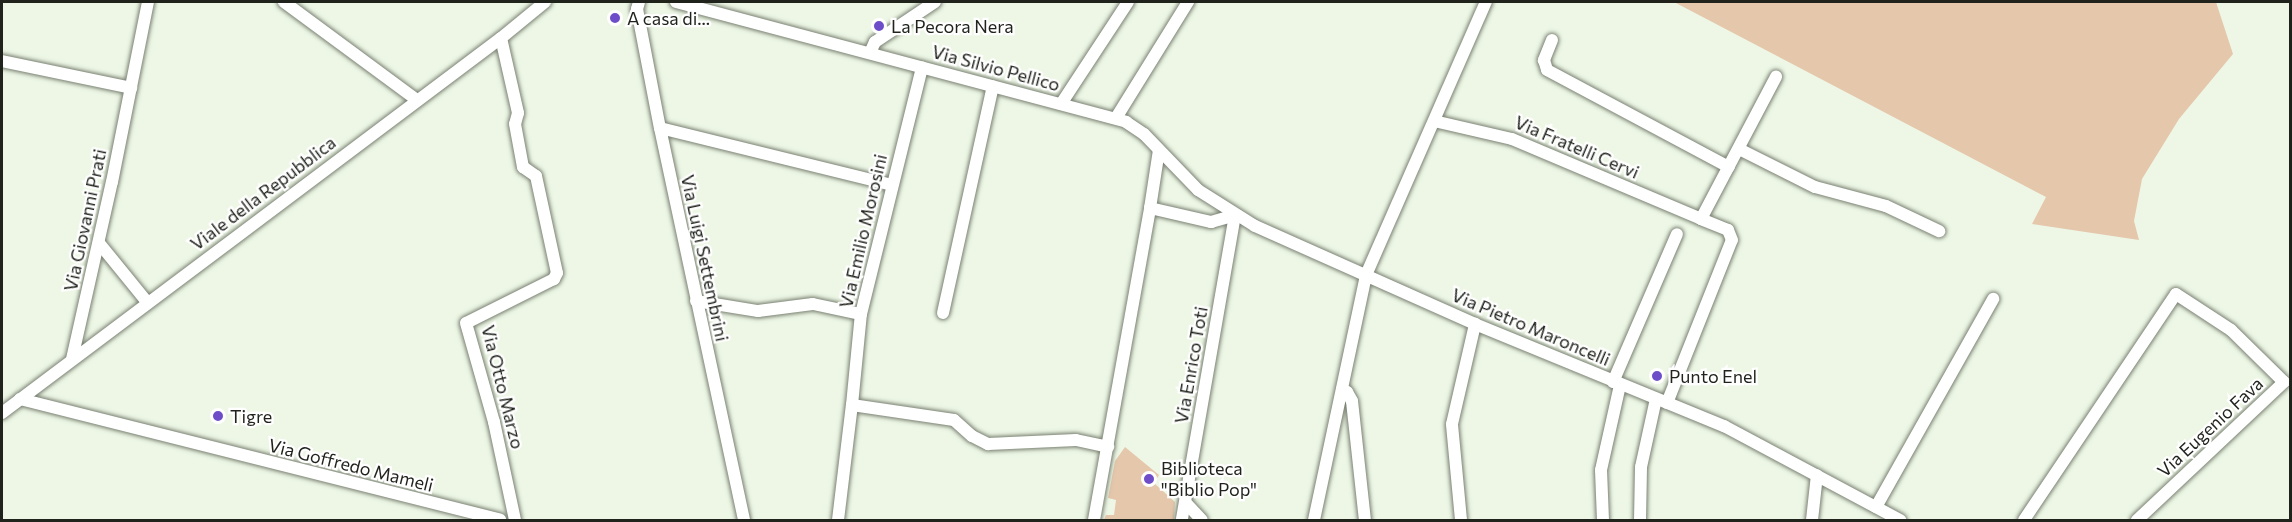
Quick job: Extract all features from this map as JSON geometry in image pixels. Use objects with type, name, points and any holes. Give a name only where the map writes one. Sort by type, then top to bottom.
[{"type":"street","name":"Via Giovanni Prati","points":[[72,359],[99,243],[148,2]]},
{"type":"street","points":[[284,2],[417,100]]},
{"type":"street","name":"Viale della Repubblica","points":[[2,414],[72,359],[501,38],[545,2]]},
{"type":"street","name":"Via Luigi Settembrini","points":[[639,2],[638,9],[660,128],[744,520]]},
{"type":"street","name":"Via Silvio Pellico","points":[[676,2],[1116,118],[1138,130],[1159,150]]},
{"type":"street","points":[[870,53],[875,42],[935,2]]},
{"type":"street","points":[[1061,104],[1128,2]]},
{"type":"street","points":[[1116,118],[1188,2]]},
{"type":"street","points":[[1314,520],[1366,275],[1486,2]]},
{"type":"street","name":"Via Otto Marzo","points":[[501,38],[518,113],[515,124],[524,167],[536,176],[557,273],[554,279],[466,323],[494,422],[515,520]]},
{"type":"street","points":[[1552,40],[1543,63],[1547,70],[1729,167]]},
{"type":"street","points":[[2,61],[131,88]]},
{"type":"street","name":"Via Emilio Morosini","points":[[837,520],[861,314],[922,67]]},
{"type":"street","points":[[1701,219],[1776,77]]},
{"type":"street","points":[[943,313],[993,86]]},
{"type":"street","name":"Via Fratelli Cervi","points":[[1434,122],[1512,139],[1728,230],[1732,240],[1662,401],[1641,467],[1640,520]]},
{"type":"street","points":[[660,128],[892,185]]},
{"type":"street","points":[[1738,149],[1815,187],[1886,206],[1939,231]]},
{"type":"street","points":[[1094,520],[1159,150]]},
{"type":"street","name":"Via Pietro Maroncelli","points":[[1159,150],[1198,190],[1235,215],[1312,253],[1475,324],[1616,384],[1724,426],[1900,520]]},
{"type":"street","points":[[1150,207],[1211,222],[1235,215]]},
{"type":"street","name":"Via Enrico Toti","points":[[1182,520],[1235,215]]},
{"type":"street","points":[[1603,520],[1601,470],[1616,384],[1677,234]]},
{"type":"street","points":[[99,243],[148,303]]},
{"type":"street","name":"Via Eugenio Fava","points":[[2024,520],[2176,294],[2230,330],[2284,382],[2137,520]]},
{"type":"street","points":[[1876,507],[1993,299]]},
{"type":"street","points":[[696,301],[758,311],[813,304],[861,314]]},
{"type":"street","points":[[1461,520],[1452,424],[1475,324]]},
{"type":"street","points":[[1342,389],[1347,392],[1352,401],[1365,520]]},
{"type":"street","name":"Via Goffredo Mameli","points":[[20,399],[500,520]]},
{"type":"street","points":[[852,405],[954,420],[972,436],[988,444],[1076,440],[1108,447]]},
{"type":"street","points":[[1812,520],[1817,476]]},
{"type":"street","points":[[1186,503],[1202,520]]},
{"type":"shaded area","points":[[1674,2],[2216,2],[2233,54],[2179,119],[2142,179],[2134,221],[2139,240],[2032,224],[2046,197]]},
{"type":"shaded area","points":[[1125,447],[1159,475],[1154,483],[1175,502],[1174,520],[1104,520],[1106,515],[1114,515],[1116,500],[1108,498],[1115,461]]},
{"type":"place","name":"A casa di...","points":[[615,18]]},
{"type":"place","name":"La Pecora Nera","points":[[879,26]]},
{"type":"place","name":"Punto Enel","points":[[1657,376]]},
{"type":"place","name":"Tigre","points":[[218,416]]},
{"type":"place","name":"Biblioteca \"Biblio Pop\"","points":[[1149,479]]}]
